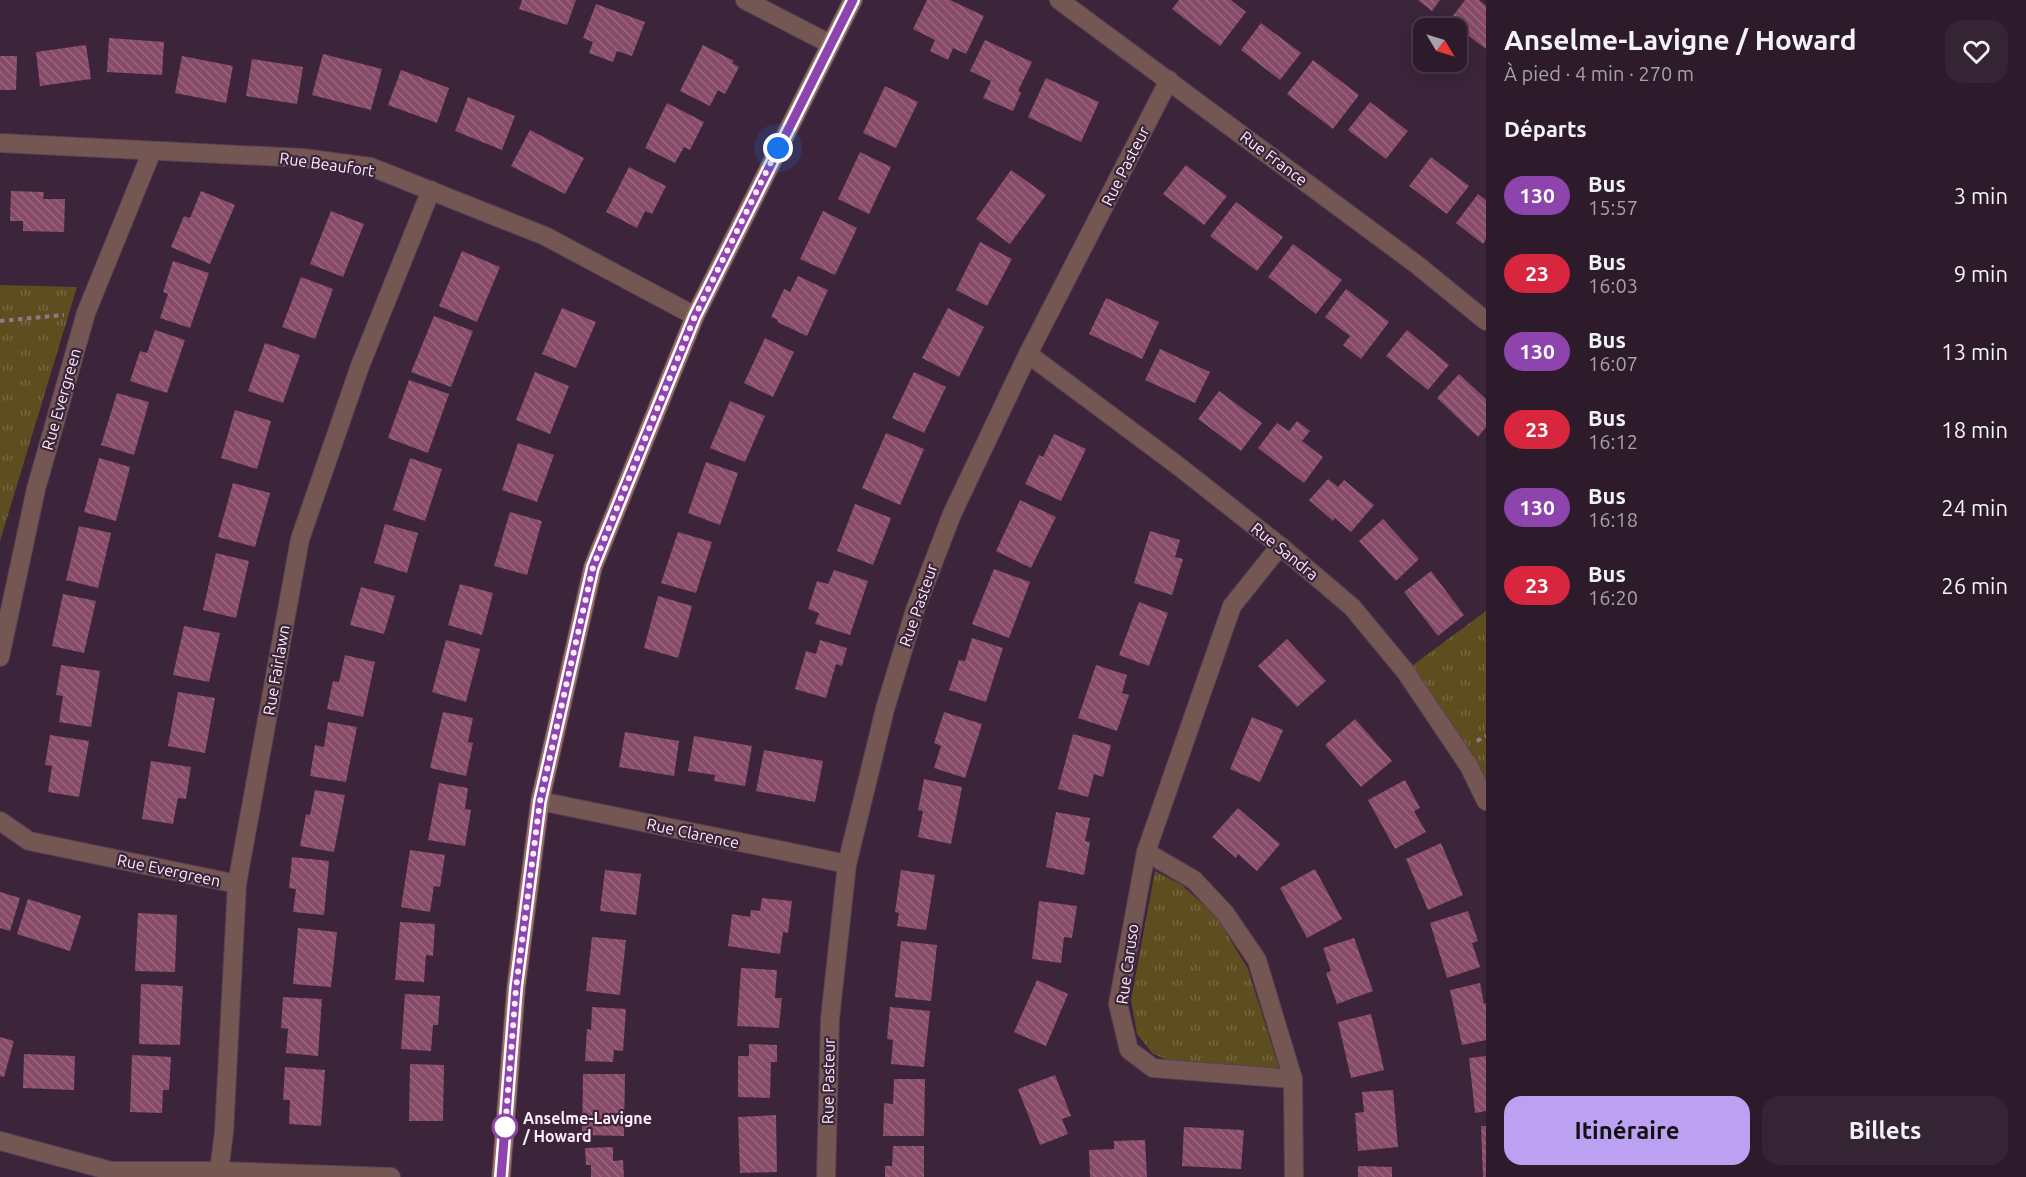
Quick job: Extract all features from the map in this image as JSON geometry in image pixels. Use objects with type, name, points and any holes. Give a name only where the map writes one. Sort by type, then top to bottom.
[{"type":"street","points":[[745,0],[830,44]]},
{"type":"street","points":[[501,1177],[516,988],[540,801],[593,567],[695,316],[853,0]]},
{"type":"street","name":"Rue France","points":[[1059,0],[1416,264],[1486,321]]},
{"type":"street","name":"Rue Pasteur","points":[[826,1177],[830,1019],[847,864],[885,709],[915,610],[952,514],[1028,354],[1169,80]]},
{"type":"street","name":"Rue Beaufort","points":[[0,143],[303,158],[371,167],[545,236],[695,316]]},
{"type":"street","name":"Rue Evergreen","points":[[0,657],[36,489],[86,313],[152,151]]},
{"type":"street","name":"Rue Fairlawn","points":[[219,1171],[224,1132],[237,884],[300,539],[360,366],[431,190]]},
{"type":"street","name":"Rue Sandra","points":[[1028,354],[1177,465],[1280,546],[1352,607],[1405,671],[1469,766],[1486,801]]},
{"type":"street","name":"Rue Caruso","points":[[1280,546],[1232,606],[1146,852],[1118,1004],[1129,1050],[1153,1068],[1293,1079]]},
{"type":"street","name":"Rue Clarence","points":[[540,801],[847,864]]},
{"type":"street","name":"Rue Evergreen","points":[[0,821],[29,841],[237,884]]},
{"type":"street","points":[[1146,852],[1194,880],[1226,913],[1257,960],[1293,1079],[1294,1177]]},
{"type":"street","points":[[0,1141],[111,1171],[219,1171],[391,1177]]},
{"type":"path","points":[[0,321],[86,313]]},
{"type":"green space","points":[[0,285],[77,287],[0,541]]},
{"type":"green space","points":[[1486,611],[1486,801],[1405,671]]},
{"type":"green space","points":[[1155,871],[1182,885],[1216,916],[1248,969],[1280,1071],[1171,1061],[1153,1054],[1137,1034],[1131,1000]]},
{"type":"building","points":[[522,0],[576,0],[567,25],[519,9]]},
{"type":"building","points":[[927,0],[950,0],[984,16],[966,54],[953,48],[948,60],[930,51],[935,40],[913,29]]},
{"type":"building","points":[[1179,0],[1231,0],[1246,12],[1220,46],[1172,9]]},
{"type":"building","points":[[1418,0],[1440,0],[1432,11]]},
{"type":"building","points":[[1465,0],[1479,0],[1486,6],[1486,49],[1467,35],[1467,18],[1451,18]]},
{"type":"building","points":[[596,4],[645,22],[632,56],[617,51],[613,62],[589,53],[593,42],[583,38]]},
{"type":"building","points":[[1261,23],[1301,53],[1280,80],[1241,50]]},
{"type":"building","points":[[109,38],[164,42],[162,75],[107,72]]},
{"type":"building","points":[[985,40],[1032,62],[1018,91],[1021,93],[1013,111],[983,98],[991,81],[970,71]]},
{"type":"building","points":[[86,45],[91,79],[40,86],[36,52]]},
{"type":"building","points":[[703,45],[734,61],[732,63],[739,67],[725,94],[718,90],[710,106],[680,91]]},
{"type":"building","points":[[323,54],[382,69],[371,110],[312,95]]},
{"type":"building","points":[[0,56],[17,56],[16,90],[0,90]]},
{"type":"building","points":[[182,56],[233,66],[226,103],[175,93]]},
{"type":"building","points":[[252,59],[303,67],[297,104],[246,96]]},
{"type":"building","points":[[1313,60],[1359,95],[1333,129],[1287,94]]},
{"type":"building","points":[[401,70],[449,88],[437,123],[388,105]]},
{"type":"building","points":[[1046,78],[1099,102],[1081,142],[1028,117]]},
{"type":"building","points":[[885,86],[918,102],[896,148],[863,133]]},
{"type":"building","points":[[468,97],[515,116],[502,150],[455,131]]},
{"type":"building","points":[[1370,102],[1408,131],[1386,159],[1348,130]]},
{"type":"building","points":[[667,103],[704,122],[690,150],[684,147],[675,163],[645,148]]},
{"type":"building","points":[[530,130],[584,158],[565,194],[511,166]]},
{"type":"building","points":[[860,152],[891,167],[869,214],[838,199]]},
{"type":"building","points":[[1431,157],[1469,186],[1447,214],[1409,186]]},
{"type":"building","points":[[1186,165],[1227,196],[1204,225],[1163,194]]},
{"type":"building","points":[[629,167],[666,186],[652,214],[645,211],[637,228],[606,212]]},
{"type":"building","points":[[1011,170],[1046,195],[1010,244],[976,219]]},
{"type":"building","points":[[11,191],[44,192],[43,199],[65,199],[64,232],[23,231],[23,221],[10,221]]},
{"type":"building","points":[[201,191],[235,205],[210,264],[171,247],[184,216],[190,218]]},
{"type":"building","points":[[1478,194],[1486,200],[1486,239],[1483,244],[1456,223]]},
{"type":"building","points":[[1236,202],[1283,237],[1257,271],[1210,236]]},
{"type":"building","points":[[331,211],[364,224],[343,277],[310,264]]},
{"type":"building","points":[[823,211],[857,228],[835,275],[800,259]]},
{"type":"building","points":[[980,242],[1012,259],[987,306],[956,290]]},
{"type":"building","points":[[1293,244],[1342,280],[1316,314],[1268,277]]},
{"type":"building","points":[[462,251],[500,267],[477,322],[439,306]]},
{"type":"building","points":[[173,261],[209,273],[190,328],[160,318],[168,294],[163,292]]},
{"type":"building","points":[[798,276],[828,290],[807,336],[771,317],[784,289],[790,292]]},
{"type":"building","points":[[301,277],[333,289],[315,339],[282,327]]},
{"type":"building","points":[[1346,289],[1389,322],[1361,359],[1343,345],[1350,336],[1325,317]]},
{"type":"building","points":[[1106,298],[1159,322],[1142,359],[1089,334]]},
{"type":"building","points":[[562,308],[596,322],[576,368],[542,354]]},
{"type":"building","points":[[948,308],[984,327],[959,377],[922,358]]},
{"type":"building","points":[[434,316],[473,331],[451,387],[411,372]]},
{"type":"building","points":[[155,330],[185,340],[167,393],[130,381],[140,351],[147,353]]},
{"type":"building","points":[[1407,330],[1449,365],[1428,390],[1386,356]]},
{"type":"building","points":[[765,338],[794,352],[773,397],[744,383]]},
{"type":"building","points":[[265,343],[300,355],[283,403],[248,391]]},
{"type":"building","points":[[1160,349],[1210,372],[1195,403],[1145,380]]},
{"type":"building","points":[[535,372],[569,386],[550,434],[516,420]]},
{"type":"building","points":[[914,372],[946,387],[924,433],[892,418]]},
{"type":"building","points":[[1459,374],[1486,399],[1486,427],[1478,437],[1437,398]]},
{"type":"building","points":[[409,380],[449,394],[428,453],[388,438]]},
{"type":"building","points":[[1219,391],[1262,423],[1241,451],[1198,419]]},
{"type":"building","points":[[117,393],[149,402],[134,455],[101,445]]},
{"type":"building","points":[[730,401],[765,416],[745,462],[710,448]]},
{"type":"building","points":[[235,410],[271,421],[257,469],[221,458]]},
{"type":"building","points":[[1297,421],[1310,431],[1302,441],[1323,457],[1304,483],[1258,448],[1277,423],[1289,431]]},
{"type":"building","points":[[886,433],[924,449],[900,505],[862,488]]},
{"type":"building","points":[[1054,434],[1086,449],[1061,501],[1025,484],[1039,455],[1043,457]]},
{"type":"building","points":[[518,443],[554,455],[537,502],[502,490]]},
{"type":"building","points":[[99,458],[130,467],[116,521],[84,512]]},
{"type":"building","points":[[410,458],[442,469],[425,521],[393,510]]},
{"type":"building","points":[[706,462],[738,473],[720,525],[688,513]]},
{"type":"building","points":[[1328,479],[1338,487],[1344,480],[1374,505],[1351,532],[1335,518],[1333,521],[1309,500]]},
{"type":"building","points":[[233,483],[270,493],[255,547],[218,537]]},
{"type":"building","points":[[1020,500],[1056,517],[1031,568],[996,551]]},
{"type":"building","points":[[855,504],[891,518],[873,565],[837,551]]},
{"type":"building","points":[[510,512],[542,521],[527,575],[494,566]]},
{"type":"building","points":[[1383,519],[1419,559],[1396,581],[1359,541]]},
{"type":"building","points":[[385,524],[418,533],[407,573],[374,563]]},
{"type":"building","points":[[79,526],[111,533],[98,588],[66,580]]},
{"type":"building","points":[[1150,531],[1180,540],[1175,557],[1183,559],[1172,595],[1134,583]]},
{"type":"building","points":[[678,532],[712,542],[696,593],[661,583]]},
{"type":"building","points":[[216,553],[249,561],[236,618],[203,610]]},
{"type":"building","points":[[994,569],[1030,582],[1009,638],[972,624]]},
{"type":"building","points":[[834,570],[868,581],[850,635],[815,624],[819,613],[808,609],[817,581],[828,584]]},
{"type":"building","points":[[1431,571],[1464,615],[1438,636],[1404,592]]},
{"type":"building","points":[[460,584],[493,593],[482,635],[448,625]]},
{"type":"building","points":[[361,587],[395,596],[384,634],[350,625]]},
{"type":"building","points":[[63,594],[96,601],[84,653],[52,646]]},
{"type":"building","points":[[658,596],[692,606],[678,658],[644,648]]},
{"type":"building","points":[[1139,602],[1168,613],[1149,666],[1119,655]]},
{"type":"building","points":[[184,626],[220,633],[209,682],[173,675]]},
{"type":"building","points":[[972,638],[1003,648],[986,702],[949,690],[959,660],[965,661]]},
{"type":"building","points":[[1287,639],[1326,681],[1297,707],[1258,666]]},
{"type":"building","points":[[446,640],[480,649],[466,702],[432,692]]},
{"type":"building","points":[[820,640],[847,648],[842,666],[836,664],[826,698],[795,689],[806,651],[816,654]]},
{"type":"building","points":[[345,655],[375,662],[363,717],[327,709],[333,681],[339,682]]},
{"type":"building","points":[[61,665],[100,671],[91,727],[59,722],[63,696],[56,695]]},
{"type":"building","points":[[1096,665],[1127,675],[1122,693],[1129,695],[1117,731],[1078,718]]},
{"type":"building","points":[[178,692],[215,698],[205,753],[168,746]]},
{"type":"building","points":[[443,712],[473,718],[468,742],[473,743],[466,776],[430,768]]},
{"type":"building","points":[[944,712],[982,724],[965,778],[934,768],[941,746],[934,743]]},
{"type":"building","points":[[1252,717],[1283,730],[1260,782],[1230,769]]},
{"type":"building","points":[[1355,719],[1392,761],[1361,787],[1325,745]]},
{"type":"building","points":[[328,722],[357,727],[346,782],[310,776],[315,745],[324,747]]},
{"type":"building","points":[[625,732],[679,741],[674,776],[619,767]]},
{"type":"building","points":[[1073,734],[1111,745],[1103,777],[1094,774],[1088,797],[1058,789]]},
{"type":"building","points":[[50,735],[89,741],[79,797],[48,792],[52,766],[45,765]]},
{"type":"building","points":[[694,736],[752,746],[745,786],[714,781],[715,775],[688,771]]},
{"type":"building","points":[[764,750],[823,761],[815,802],[756,791]]},
{"type":"building","points":[[151,761],[191,767],[186,799],[178,798],[173,824],[142,819]]},
{"type":"building","points":[[924,779],[962,787],[951,844],[918,837],[923,811],[918,810]]},
{"type":"building","points":[[1405,780],[1420,808],[1414,811],[1426,832],[1395,849],[1368,800]]},
{"type":"building","points":[[439,783],[468,788],[465,809],[471,810],[465,846],[428,840]]},
{"type":"building","points":[[315,790],[345,795],[334,852],[300,846],[306,814],[310,815]]},
{"type":"building","points":[[1238,808],[1280,844],[1257,871],[1238,854],[1236,858],[1212,837]]},
{"type":"building","points":[[1056,812],[1090,818],[1085,841],[1090,842],[1084,875],[1046,867]]},
{"type":"building","points":[[1441,843],[1463,895],[1428,910],[1406,859]]},
{"type":"building","points":[[410,850],[445,855],[440,887],[434,886],[430,912],[401,907]]},
{"type":"building","points":[[292,857],[329,861],[324,915],[293,912],[296,889],[289,888]]},
{"type":"building","points":[[1315,869],[1342,919],[1307,938],[1280,888]]},
{"type":"building","points":[[605,870],[641,874],[636,915],[600,911]]},
{"type":"building","points":[[901,870],[935,875],[926,930],[897,926],[899,913],[895,912]]},
{"type":"building","points":[[0,892],[20,898],[10,931],[0,928]]},
{"type":"building","points":[[762,898],[792,901],[788,933],[783,932],[780,954],[728,946],[732,914],[750,917],[751,910],[760,911]]},
{"type":"building","points":[[28,899],[81,916],[70,951],[17,934]]},
{"type":"building","points":[[1039,901],[1077,906],[1072,938],[1064,937],[1061,963],[1032,959]]},
{"type":"building","points":[[1468,911],[1478,941],[1472,943],[1480,967],[1447,978],[1430,923]]},
{"type":"building","points":[[138,913],[177,915],[175,972],[135,971]]},
{"type":"building","points":[[400,922],[435,924],[433,956],[426,955],[424,982],[395,980]]},
{"type":"building","points":[[298,928],[337,932],[331,987],[293,984]]},
{"type":"building","points":[[592,937],[626,940],[620,995],[586,991]]},
{"type":"building","points":[[1354,938],[1373,991],[1337,1004],[1326,973],[1331,971],[1323,948]]},
{"type":"building","points":[[901,941],[937,945],[931,1001],[895,997]]},
{"type":"building","points":[[741,968],[777,970],[775,998],[782,998],[779,1028],[737,1026]]},
{"type":"building","points":[[1037,980],[1068,994],[1046,1046],[1014,1032]]},
{"type":"building","points":[[1480,983],[1484,1004],[1486,1003],[1486,1040],[1462,1045],[1450,990]]},
{"type":"building","points":[[141,984],[183,986],[180,1045],[139,1044]]},
{"type":"building","points":[[405,994],[440,996],[438,1025],[433,1025],[431,1051],[401,1049]]},
{"type":"building","points":[[283,997],[322,999],[318,1056],[286,1053],[288,1029],[281,1028]]},
{"type":"building","points":[[592,1007],[626,1009],[623,1051],[614,1050],[613,1062],[585,1061],[587,1029],[591,1030]]},
{"type":"building","points":[[890,1007],[930,1011],[924,1067],[891,1064],[893,1040],[887,1039]]},
{"type":"building","points":[[1371,1014],[1384,1070],[1351,1078],[1338,1022]]},
{"type":"building","points":[[0,1037],[14,1041],[4,1077],[0,1076]]},
{"type":"building","points":[[749,1044],[777,1045],[777,1062],[771,1062],[770,1098],[738,1097],[738,1056],[749,1056]]},
{"type":"building","points":[[24,1054],[75,1056],[74,1090],[23,1088]]},
{"type":"building","points":[[132,1055],[171,1057],[169,1090],[163,1090],[162,1113],[130,1112]]},
{"type":"building","points":[[1486,1056],[1486,1111],[1475,1113],[1469,1058]]},
{"type":"building","points":[[410,1064],[444,1065],[443,1121],[409,1121]]},
{"type":"building","points":[[285,1067],[325,1070],[321,1126],[289,1124],[290,1100],[283,1100]]},
{"type":"building","points":[[583,1074],[625,1074],[624,1136],[582,1135]]},
{"type":"building","points":[[1055,1075],[1071,1116],[1062,1119],[1068,1134],[1040,1145],[1018,1089]]},
{"type":"building","points":[[894,1079],[925,1079],[924,1136],[883,1136],[884,1103],[893,1104]]},
{"type":"building","points":[[1393,1090],[1398,1147],[1358,1151],[1355,1113],[1364,1112],[1362,1092]]},
{"type":"building","points":[[776,1115],[777,1172],[740,1173],[738,1117]]},
{"type":"building","points":[[1481,1126],[1486,1126],[1486,1177],[1483,1177]]},
{"type":"building","points":[[1184,1127],[1244,1130],[1241,1169],[1182,1166]]},
{"type":"building","points":[[1145,1140],[1147,1177],[1090,1177],[1089,1150],[1114,1149],[1114,1141]]},
{"type":"building","points":[[893,1146],[924,1146],[924,1177],[885,1177],[885,1166],[892,1166]]},
{"type":"building","points":[[613,1147],[613,1161],[623,1160],[624,1177],[591,1177],[591,1165],[586,1165],[585,1148]]},
{"type":"building","points":[[1358,1166],[1392,1167],[1392,1177],[1358,1177]]},
{"type":"bus line","name":"130","points":[[501,1177],[516,988],[540,801],[593,567],[695,316],[853,0]]},
{"type":"place","name":"Anselme-Lavigne / Howard","points":[[505,1127]]},
{"type":"route","points":[[505,1127],[505,1130],[516,988],[540,801],[593,567],[695,316],[778,148]]}]
